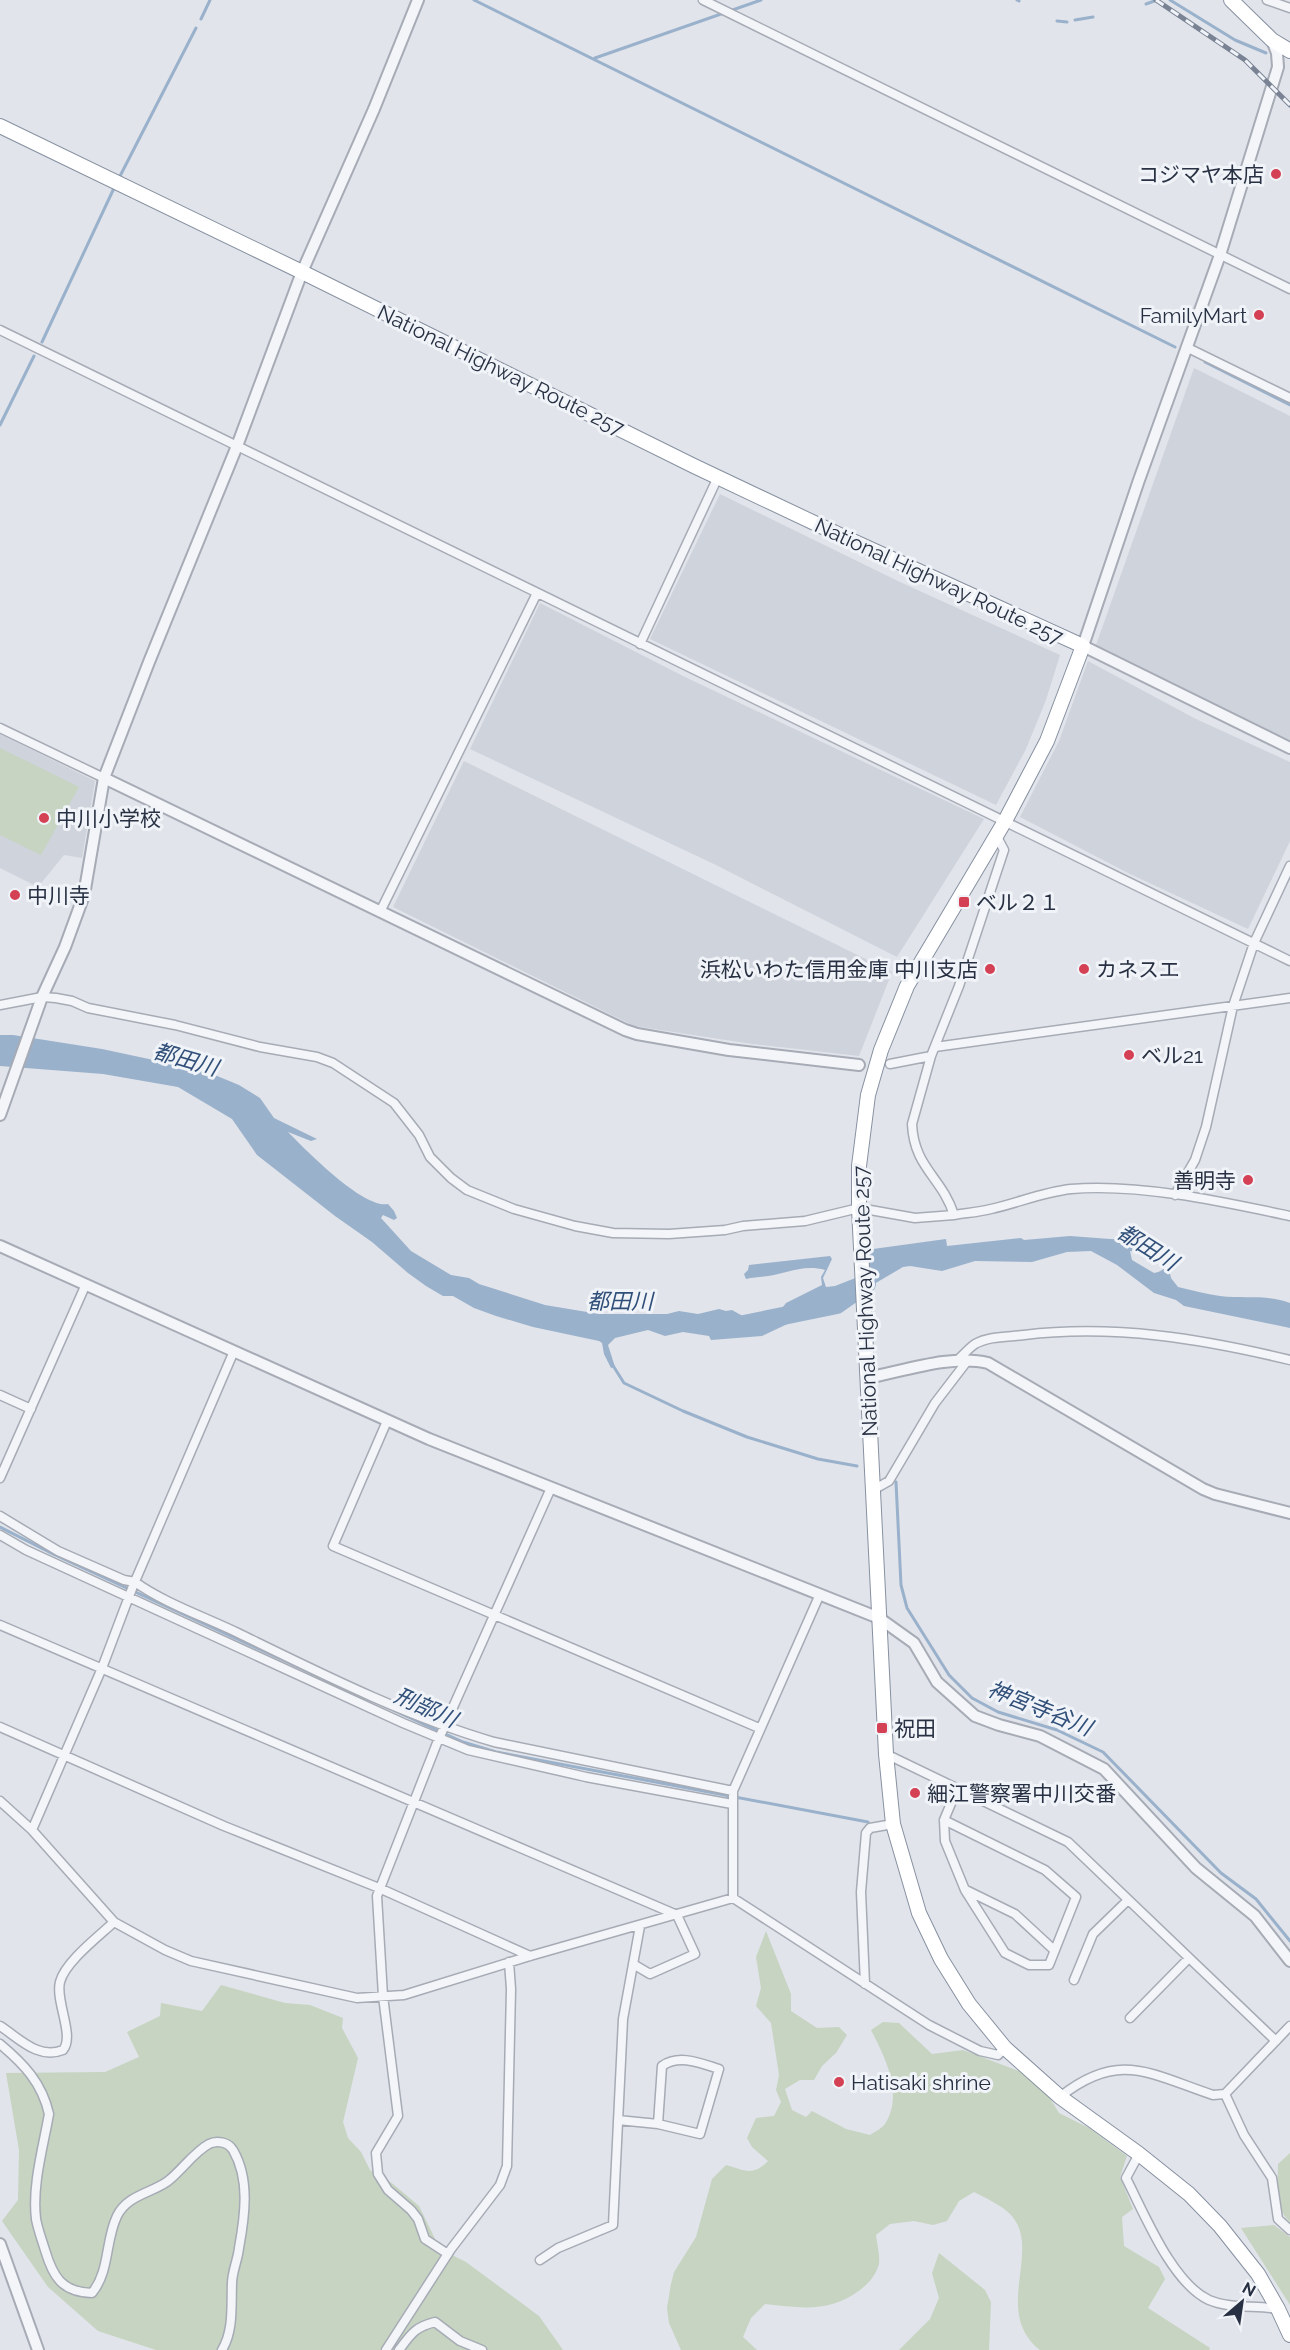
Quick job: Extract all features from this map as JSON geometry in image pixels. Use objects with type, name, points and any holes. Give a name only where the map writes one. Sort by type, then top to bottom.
[{"type":"highway","points":[[1238,2],[1272,40],[1290,51]]},
{"type":"highway","name":"National Highway Route 257","points":[[0,126],[718,477],[1083,646],[1047,741],[1005,820],[907,987],[881,1050],[868,1095],[859,1166],[859,1211],[886,1754],[893,1824],[920,1913],[941,1959],[969,2004],[1005,2049],[1060,2097],[1139,2154],[1189,2194],[1220,2226],[1258,2274],[1290,2336]]},
{"type":"street","points":[[0,1115],[42,997],[65,947],[84,895],[104,778],[237,446],[302,272],[374,109],[418,0]]},
{"type":"street","points":[[703,0],[1290,289]]},
{"type":"street","points":[[1267,0],[1290,8]]},
{"type":"street","points":[[1272,40],[1277,52],[1278,66],[1220,255],[1083,646],[1290,748]]},
{"type":"street","points":[[0,330],[1290,961]]},
{"type":"street","points":[[1186,347],[1290,398]]},
{"type":"street","points":[[640,644],[718,477]]},
{"type":"street","points":[[381,910],[537,593]]},
{"type":"street","points":[[0,728],[637,1034],[729,1050],[859,1065]]},
{"type":"street","points":[[954,1215],[949,1199],[923,1165],[915,1148],[912,1124],[931,1056],[959,986],[1004,850],[996,835]]},
{"type":"street","points":[[1175,1196],[1195,1160],[1206,1127],[1233,1006],[1254,943],[1290,866]]},
{"type":"street","points":[[0,1005],[42,997],[72,1001],[88,1008],[260,1047],[317,1057],[333,1064],[394,1103],[419,1135],[430,1157],[467,1190],[542,1218],[613,1233],[669,1234],[725,1230],[762,1224],[805,1221],[859,1211],[915,1218],[954,1215],[990,1209],[1033,1196],[1071,1189],[1111,1190],[1202,1199],[1290,1216]]},
{"type":"street","points":[[935,1047],[1290,998]]},
{"type":"street","points":[[890,1064],[931,1056]]},
{"type":"street","points":[[0,1246],[387,1421],[879,1618],[914,1643],[937,1682],[975,1716],[1040,1736],[1104,1769],[1196,1868],[1256,1916],[1290,1961]]},
{"type":"street","points":[[0,1478],[86,1284]]},
{"type":"street","points":[[873,1490],[889,1480],[975,1344],[992,1339],[1071,1330],[1111,1330],[1226,1345],[1290,1360]]},
{"type":"street","points":[[32,1830],[234,1351]]},
{"type":"street","points":[[867,1378],[963,1360],[988,1363],[1203,1489],[1290,1513]]},
{"type":"street","points":[[0,1395],[31,1409]]},
{"type":"street","points":[[387,1421],[333,1546],[759,1728]]},
{"type":"street","points":[[447,2254],[425,2239],[418,2219],[388,2190],[378,2174],[376,2153],[398,2116],[383,1996],[377,1896],[443,1732],[551,1488]]},
{"type":"street","points":[[0,1516],[58,1551],[124,1580],[132,1589],[269,1663],[443,1732],[732,1796]]},
{"type":"street","points":[[0,1535],[26,1550],[132,1589],[268,1647],[503,1759],[732,1796]]},
{"type":"street","points":[[733,1898],[732,1796],[759,1728],[820,1594]]},
{"type":"street","points":[[0,1625],[677,1915],[694,1954],[650,1974],[633,1964]]},
{"type":"street","points":[[0,1727],[224,1826],[379,1888],[530,1956]]},
{"type":"street","points":[[886,1754],[1068,1842],[1276,2041]]},
{"type":"street","points":[[944,1820],[1045,1870],[1076,1897],[1049,1965],[1029,1965],[1005,1953],[965,1890],[945,1841],[944,1820],[957,1789]]},
{"type":"street","points":[[0,1802],[32,1830],[114,1922],[165,1950],[191,1961],[357,1998],[404,1995],[509,1962],[733,1898],[929,2025],[980,2051],[998,2055],[1005,2049]]},
{"type":"street","points":[[865,1984],[861,1892],[866,1833],[870,1828],[893,1824]]},
{"type":"street","points":[[965,1890],[1015,1914],[1054,1950]]},
{"type":"street","points":[[1074,1980],[1093,1934],[1128,1900]]},
{"type":"street","points":[[0,2026],[43,2053],[63,2050],[67,2041],[59,1990],[62,1977],[80,1955],[114,1922]]},
{"type":"street","points":[[540,2260],[558,2248],[614,2225],[622,2019],[640,1926]]},
{"type":"street","points":[[1130,2018],[1189,1958]]},
{"type":"street","points":[[386,2350],[447,2254],[500,2185],[507,2166],[511,1989],[509,1962]]},
{"type":"street","points":[[1060,2097],[1092,2075],[1108,2070],[1125,2069],[1140,2071],[1213,2095],[1226,2094],[1290,2026]]},
{"type":"street","points":[[0,2044],[30,2072],[46,2103],[49,2114],[36,2190],[36,2221],[49,2264],[58,2280],[76,2291],[92,2293],[98,2286],[102,2278],[109,2240],[117,2216],[124,2205],[167,2182],[207,2145],[223,2142],[231,2146],[243,2176],[244,2200],[240,2247],[232,2283],[232,2318],[222,2350]]},
{"type":"street","points":[[618,2120],[658,2124],[700,2134],[718,2069],[694,2061],[670,2060],[662,2066],[658,2124]]},
{"type":"street","points":[[1226,2094],[1244,2135],[1272,2178],[1278,2219],[1290,2230]]},
{"type":"street","points":[[1139,2154],[1126,2178],[1173,2268],[1208,2299],[1221,2303],[1278,2309]]},
{"type":"street","points":[[0,2244],[38,2350]]},
{"type":"street","points":[[399,2350],[420,2326],[435,2322],[460,2341],[482,2350]]},
{"type":"shaded area","points":[[1194,368],[1290,416],[1290,740],[1096,645]]},
{"type":"shaded area","points":[[720,494],[900,582],[1060,655],[1046,700],[1026,749],[996,805],[650,639]]},
{"type":"shaded area","points":[[540,603],[683,676],[984,819],[897,957],[716,865],[470,749]]},
{"type":"shaded area","points":[[1088,661],[1194,718],[1290,762],[1290,841],[1248,929],[1130,874],[1020,817],[1059,741]]},
{"type":"shaded area","name":"中川小学校","points":[[0,734],[95,781],[82,858],[64,855],[38,887],[0,868]]},
{"type":"shaded area","points":[[464,761],[892,972],[859,1056],[752,1044],[634,1026],[393,907]]},
{"type":"green space","points":[[0,748],[79,787],[41,855],[0,835]]},
{"type":"green space","points":[[766,1931],[791,1994],[791,2011],[817,2028],[839,2027],[847,2035],[836,2053],[822,2066],[814,2080],[800,2080],[785,2089],[792,2110],[806,2117],[812,2111],[846,2129],[870,2135],[884,2125],[893,2100],[893,2088],[887,2064],[871,2030],[883,2022],[899,2023],[932,2054],[963,2050],[1019,2071],[1045,2090],[1059,2113],[1089,2128],[1127,2156],[1120,2177],[1133,2209],[1122,2217],[1124,2246],[1159,2267],[1165,2279],[1148,2308],[1210,2348],[1209,2350],[1040,2350],[1026,2334],[1019,2317],[1022,2245],[1019,2228],[1010,2214],[974,2192],[959,2201],[947,2221],[933,2225],[914,2221],[890,2224],[876,2235],[878,2268],[866,2285],[849,2297],[826,2306],[815,2307],[765,2304],[751,2318],[743,2337],[757,2350],[681,2350],[669,2323],[667,2308],[674,2272],[696,2237],[712,2179],[726,2165],[753,2171],[768,2161],[752,2147],[747,2138],[756,2118],[774,2116],[781,2102],[776,2090],[779,2075],[771,2023],[756,2006],[761,1988],[756,1957]]},
{"type":"green space","points":[[221,1985],[285,2003],[310,2005],[343,2018],[342,2028],[358,2058],[343,2122],[348,2138],[361,2152],[370,2170],[393,2184],[419,2206],[440,2249],[466,2262],[539,2316],[563,2350],[156,2350],[98,2331],[48,2287],[2,2221],[18,2200],[19,2150],[6,2073],[105,2072],[139,2057],[127,2032],[160,2016],[161,2003],[202,2011]]},
{"type":"green space","points":[[1290,2153],[1290,2222],[1279,2203],[1278,2164]]},
{"type":"green space","points":[[1274,2225],[1290,2237],[1290,2305],[1241,2228]]},
{"type":"green space","points":[[939,2253],[985,2290],[991,2302],[989,2350],[899,2350],[930,2319],[939,2298],[932,2273]]},
{"type":"water","points":[[0,1035],[13,1035],[102,1049],[205,1071],[239,1085],[260,1098],[274,1118],[317,1139],[311,1141],[288,1132],[350,1188],[377,1203],[388,1204],[397,1218],[394,1220],[383,1215],[381,1218],[411,1251],[451,1275],[469,1278],[479,1284],[545,1305],[599,1314],[667,1314],[679,1311],[698,1314],[719,1309],[732,1310],[755,1323],[786,1303],[822,1285],[821,1277],[825,1270],[805,1268],[746,1279],[744,1274],[749,1265],[830,1256],[832,1259],[823,1278],[826,1287],[858,1277],[873,1249],[946,1239],[947,1246],[1021,1238],[1024,1240],[1070,1236],[1159,1240],[1172,1250],[1174,1262],[1169,1269],[1171,1278],[1178,1287],[1220,1296],[1264,1298],[1290,1303],[1290,1328],[1184,1306],[1176,1300],[1154,1293],[1117,1265],[1091,1251],[1067,1252],[1032,1262],[975,1261],[942,1271],[903,1267],[852,1297],[836,1301],[762,1336],[711,1340],[709,1336],[683,1332],[665,1336],[648,1330],[615,1338],[608,1345],[615,1367],[611,1368],[604,1354],[602,1343],[599,1341],[533,1327],[496,1316],[474,1308],[453,1296],[443,1296],[426,1286],[257,1155],[232,1119],[178,1087],[103,1074],[0,1066]],"holes":[[[1130,1251],[1160,1254],[1170,1258],[1165,1268],[1154,1273],[1132,1260]]]},
{"type":"waterway","points":[[201,19],[210,0]]},
{"type":"waterway","points":[[474,0],[1175,347]]},
{"type":"waterway","points":[[595,58],[761,0]]},
{"type":"waterway","points":[[1146,4],[1157,0]]},
{"type":"waterway","points":[[1170,0],[1235,40],[1266,53]]},
{"type":"waterway","points":[[1075,20],[1093,17]]},
{"type":"waterway","points":[[1057,21],[1067,22]]},
{"type":"waterway","points":[[118,180],[196,28]]},
{"type":"waterway","points":[[42,342],[115,186]]},
{"type":"waterway","points":[[0,425],[34,356]]},
{"type":"waterway","points":[[1205,362],[1290,405]]},
{"type":"waterway","name":"都田川","points":[[729,1327],[837,1305],[867,1284]]},
{"type":"waterway","name":"神宮寺谷川","points":[[612,1364],[624,1383],[683,1411],[747,1437],[818,1459],[857,1466]]},
{"type":"waterway","name":"神宮寺谷川","points":[[896,1482],[901,1585],[907,1608],[949,1675],[972,1698],[998,1712],[1057,1730],[1103,1752],[1221,1873],[1256,1899],[1290,1941]]},
{"type":"waterway","name":"刑部川","points":[[0,1527],[53,1554],[335,1684]]},
{"type":"waterway","name":"刑部川","points":[[371,1700],[463,1742],[496,1752],[868,1822]]},
{"type":"railway","points":[[1156,0],[1245,60],[1290,105]]},
{"type":"place","name":"コジマヤ本店","points":[[1276,174]]},
{"type":"place","name":"FamilyMart","points":[[1259,315]]},
{"type":"place","name":"中川小学校","points":[[44,818]]},
{"type":"place","name":"中川寺","points":[[15,895]]},
{"type":"place","name":"ベル２１","points":[[964,902]]},
{"type":"place","name":"浜松いわた信用金庫 中川支店","points":[[990,969]]},
{"type":"place","name":"カネスエ","points":[[1084,969]]},
{"type":"place","name":"ベル21","points":[[1129,1055]]},
{"type":"place","name":"善明寺","points":[[1248,1180]]},
{"type":"place","name":"祝田","points":[[882,1728]]},
{"type":"place","name":"細江警察署中川交番","points":[[915,1793]]},
{"type":"place","name":"Hatisaki shrine","points":[[839,2082]]}]
